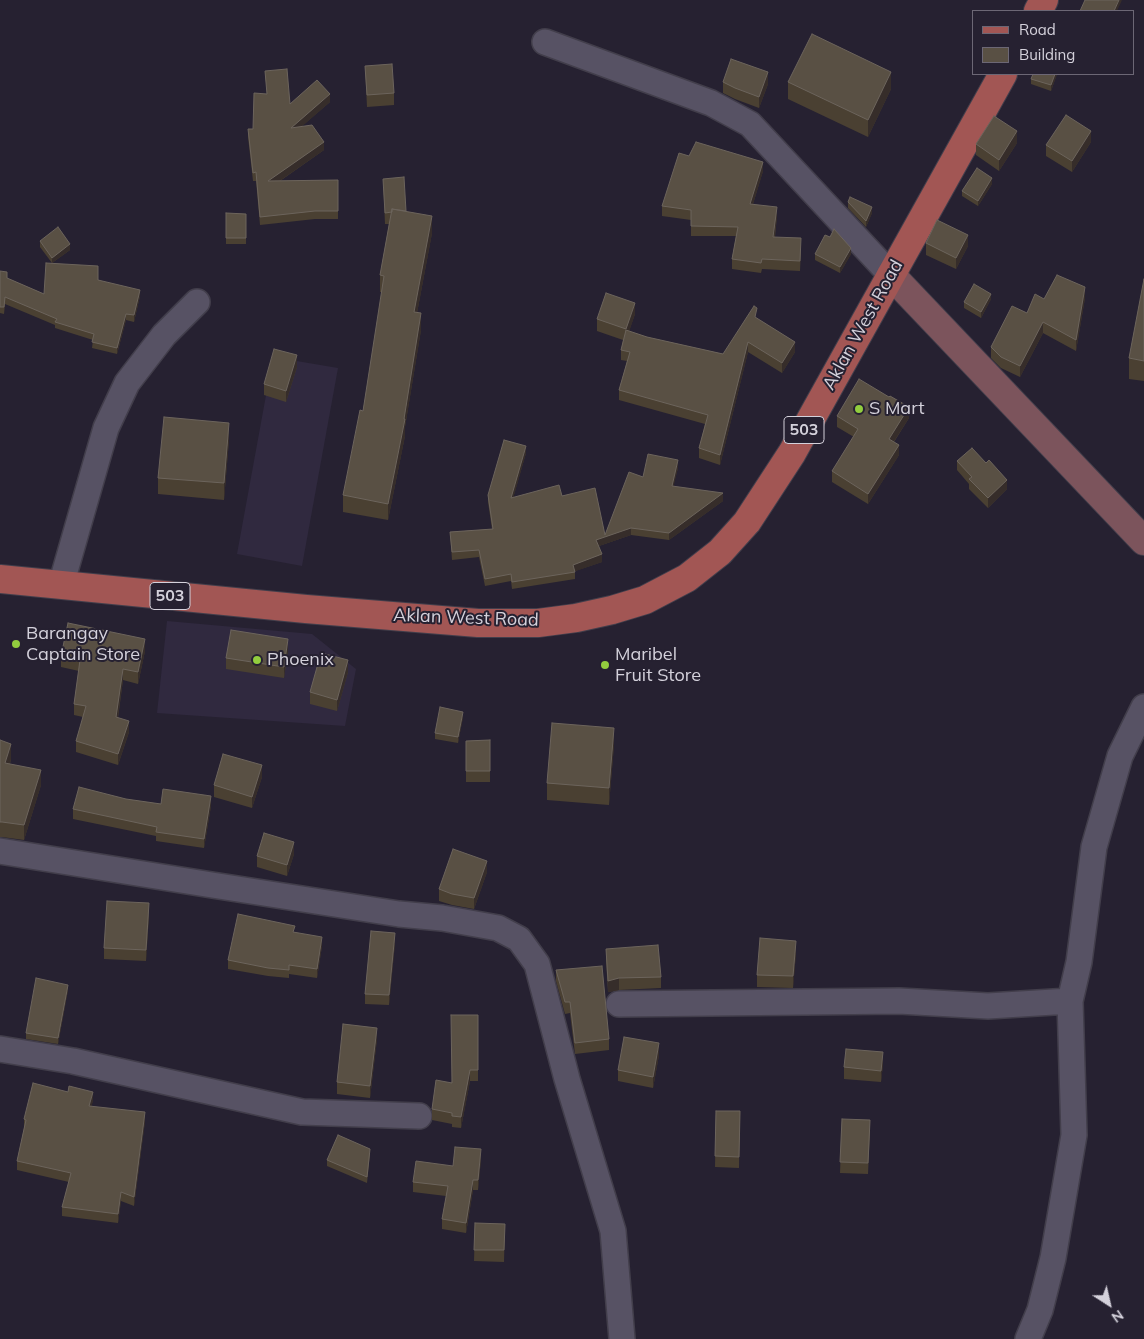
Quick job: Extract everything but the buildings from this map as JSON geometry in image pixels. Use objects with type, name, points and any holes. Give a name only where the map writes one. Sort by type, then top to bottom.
[{"type":"main road","name":"Aklan West Road","points":[[0,580],[478,622],[538,623],[576,618],[645,600],[687,578],[720,552],[748,522],[772,484],[891,275],[1002,75]]},
{"type":"street","points":[[545,42],[711,103],[750,124],[1144,541]]},
{"type":"street","points":[[61,585],[106,428],[127,383],[164,336],[197,302]]},
{"type":"street","points":[[1028,1339],[1040,1310],[1053,1258],[1074,1135],[1070,1002],[1080,962],[1094,847],[1120,756],[1144,707]]},
{"type":"street","points":[[0,851],[399,914],[442,918],[498,928],[518,939],[537,964],[567,1079],[613,1231],[622,1339]]},
{"type":"street","points":[[619,1004],[899,1001],[988,1006],[1070,1002]]},
{"type":"street","points":[[0,1049],[73,1061],[302,1112],[419,1116]]},
{"type":"shaded area","points":[[273,357],[338,368],[302,566],[237,554]]},
{"type":"shaded area","points":[[167,621],[312,634],[356,669],[345,726],[157,713]]},
{"type":"place","name":"S Mart","points":[[859,409]]},
{"type":"place","name":"Barangay Captain Store","points":[[16,644]]},
{"type":"place","name":"Phoenix","points":[[257,660]]},
{"type":"place","name":"Maribel Fruit Store","points":[[605,665]]}]
